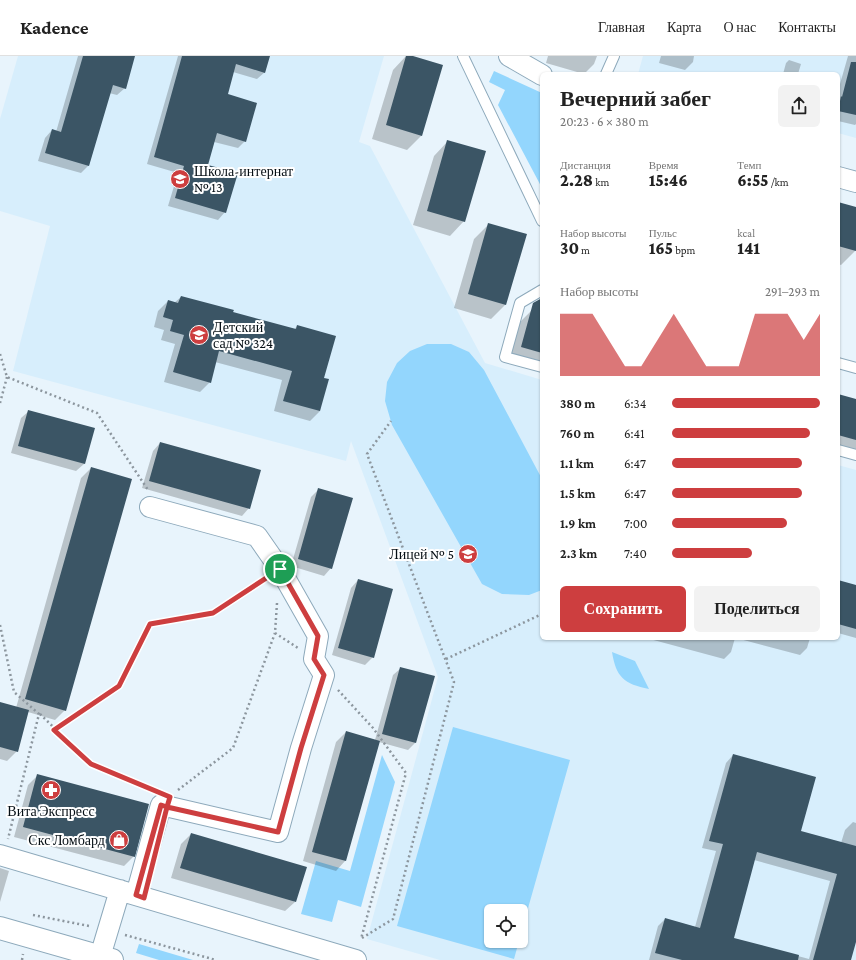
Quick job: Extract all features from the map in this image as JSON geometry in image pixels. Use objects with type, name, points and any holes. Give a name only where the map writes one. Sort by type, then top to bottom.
[{"type":"street","points":[[509,56],[540,74]]},
{"type":"street","points":[[840,178],[856,182]]},
{"type":"street","points":[[0,928],[104,959],[161,805],[168,802],[278,832],[306,730],[324,675],[314,659],[318,636],[280,569],[257,536],[150,507]]},
{"type":"street","points":[[2,855],[356,960]]},
{"type":"lane","points":[[462,56],[540,217]]},
{"type":"lane","points":[[607,72],[614,56]]},
{"type":"lane","points":[[540,291],[520,303],[505,357],[540,366]]},
{"type":"lane","points":[[840,364],[856,368]]},
{"type":"lane","points":[[840,451],[856,455]]},
{"type":"path","points":[[0,404],[7,377]]},
{"type":"path","points":[[362,938],[393,919],[454,682],[367,454],[391,421]]},
{"type":"path","points":[[54,730],[119,686],[150,624],[213,613],[280,569]]},
{"type":"path","points":[[446,659],[540,615]]},
{"type":"path","points":[[0,624],[14,692],[91,764],[168,802],[233,748],[275,633]]},
{"type":"path","points":[[324,675],[373,728],[406,773],[356,960]]},
{"type":"path","points":[[2,855],[39,714]]},
{"type":"shaded area","name":"Лицей № 5","points":[[18,56],[384,56],[359,142],[370,146],[485,363],[540,379],[540,640],[840,640],[840,466],[856,470],[856,960],[440,960],[367,939],[438,677],[351,441],[346,461],[13,371],[50,226],[0,211],[0,119]]},
{"type":"shaded area","points":[[643,56],[856,56],[856,138],[840,134],[840,72],[639,72]]},
{"type":"shaded area","points":[[494,71],[540,92],[540,184],[498,105],[505,90],[489,82]]},
{"type":"shaded area","points":[[427,344],[451,344],[469,352],[484,370],[540,475],[540,591],[529,595],[502,594],[482,584],[392,425],[385,401],[387,382],[397,363],[410,351]]},
{"type":"shaded area","points":[[612,652],[635,661],[649,689],[633,685],[623,678],[616,668]]},
{"type":"shaded area","points":[[453,727],[570,760],[528,908],[528,904],[484,904],[484,948],[517,948],[514,959],[397,926]]},
{"type":"shaded area","points":[[382,755],[395,782],[361,907],[338,900],[332,922],[301,914],[316,861],[350,871]]},
{"type":"shaded area","points":[[139,944],[193,960],[159,960],[136,953]]},
{"type":"building","points":[[83,56],[135,56],[126,89],[113,85],[89,166],[45,153],[52,129],[61,132]]},
{"type":"building","points":[[182,56],[270,56],[265,73],[236,64],[228,94],[257,103],[246,142],[217,133],[208,165],[238,173],[226,213],[175,198],[184,166],[154,157]]},
{"type":"building","points":[[406,56],[413,56],[443,65],[422,136],[386,125]]},
{"type":"building","points":[[851,62],[856,62],[856,115],[840,111],[840,101],[841,96],[842,97]]},
{"type":"building","points":[[447,140],[486,151],[465,222],[427,211]]},
{"type":"building","points":[[840,203],[856,207],[856,251],[840,247]]},
{"type":"building","points":[[488,223],[527,234],[506,305],[468,294]]},
{"type":"building","points":[[181,296],[296,329],[297,325],[336,336],[324,378],[329,379],[320,411],[283,401],[292,371],[219,351],[211,383],[173,372],[184,335],[170,331],[173,320],[163,317],[168,300],[178,303]]},
{"type":"building","points":[[540,299],[540,352],[521,347],[533,303]]},
{"type":"building","points":[[840,395],[856,399],[856,440],[840,436]]},
{"type":"building","points":[[28,410],[95,428],[85,464],[18,446]]},
{"type":"building","points":[[160,442],[261,470],[250,509],[149,481]]},
{"type":"building","points":[[91,467],[132,479],[66,711],[25,699]]},
{"type":"building","points":[[318,488],[353,498],[332,569],[298,559]]},
{"type":"building","points":[[358,579],[393,589],[374,658],[338,648]]},
{"type":"building","points":[[840,581],[856,585],[856,629],[840,625]]},
{"type":"building","points":[[400,667],[435,676],[416,743],[382,734]]},
{"type":"building","points":[[0,702],[29,710],[18,752],[0,747]]},
{"type":"building","points":[[346,731],[380,741],[346,861],[312,852]]},
{"type":"building","points":[[733,754],[816,777],[801,831],[856,846],[856,942],[851,960],[813,960],[837,874],[757,852],[734,938],[799,955],[798,960],[682,960],[655,953],[665,918],[700,928],[723,844],[709,841]]},
{"type":"building","points":[[37,774],[149,804],[135,857],[23,827]]},
{"type":"building","points":[[191,833],[307,867],[296,902],[180,868]]},
{"type":"place","name":"Школа-интернат № 13","points":[[180,179]]},
{"type":"place","name":"Детский сад № 324","points":[[199,335]]},
{"type":"place","name":"Лицей № 5","points":[[468,554]]},
{"type":"place","name":"Вита Экспресс","points":[[51,790]]},
{"type":"place","name":"Скс Ломбард","points":[[119,840]]},
{"type":"route","points":[[280,569],[213,613],[150,624],[119,686],[54,730],[91,764],[170,797],[167,807],[144,898],[136,895],[161,805],[167,807],[278,832],[308,724],[324,675],[314,659],[318,636],[280,569]]}]
